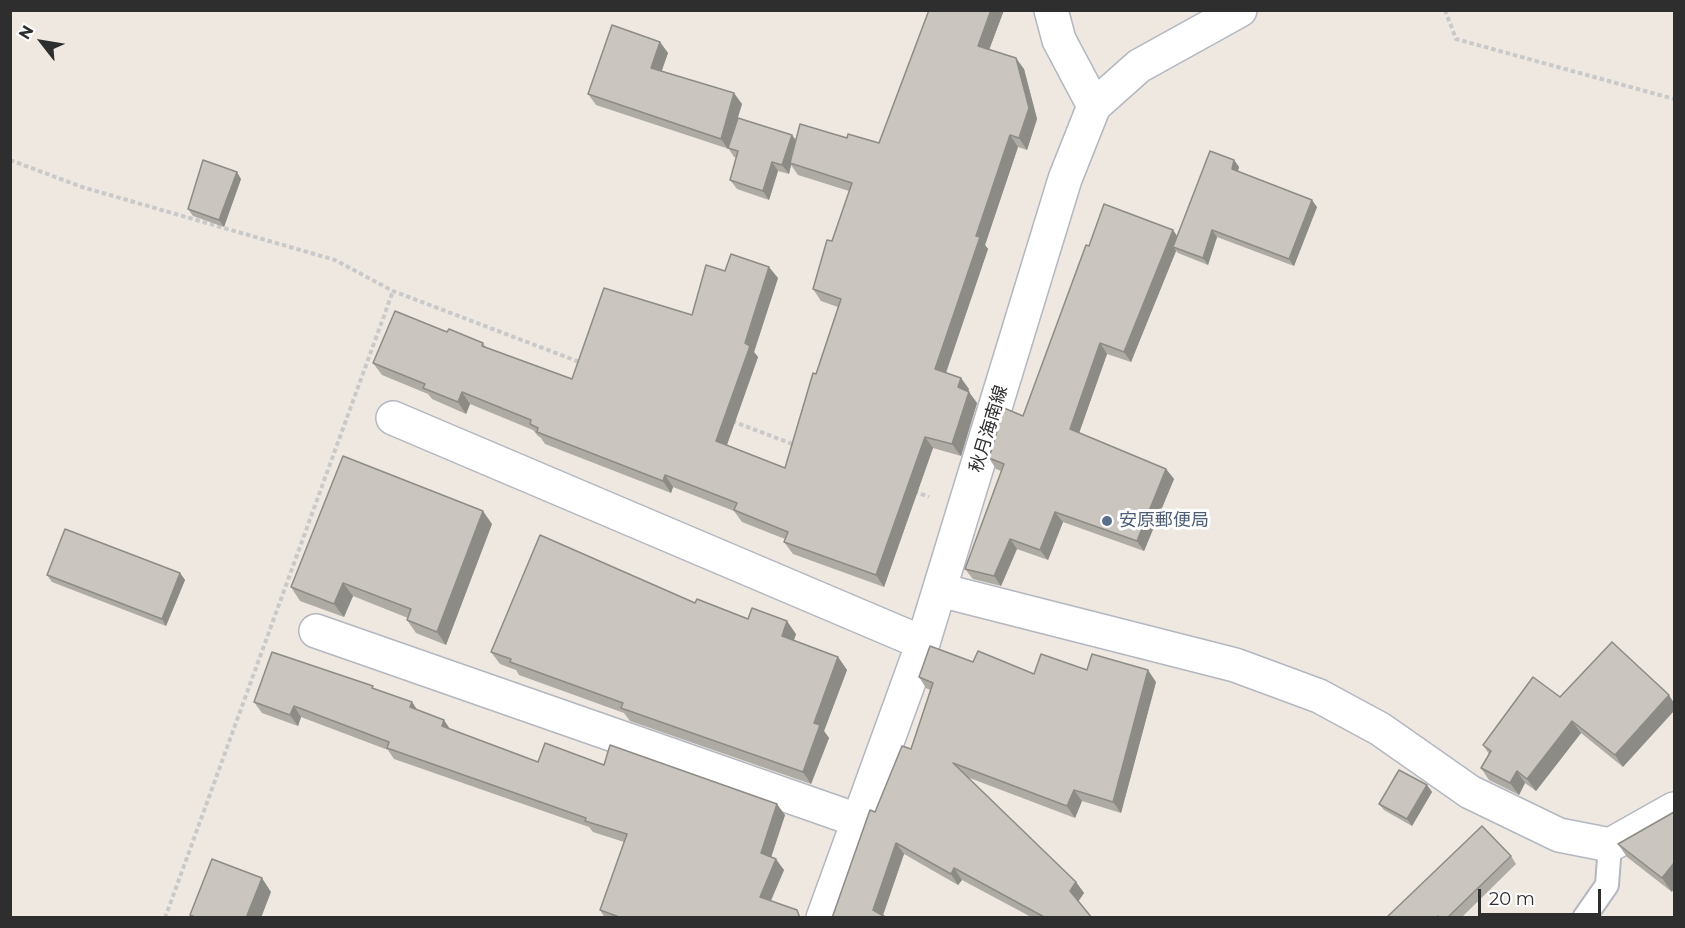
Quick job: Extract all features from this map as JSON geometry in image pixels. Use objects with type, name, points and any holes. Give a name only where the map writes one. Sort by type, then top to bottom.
[{"type":"street","points":[[1051,10],[1059,40],[1094,106]]},
{"type":"street","name":"秋月海南線","points":[[823,918],[940,590],[1065,179],[1094,106],[1139,66],[1240,10]]},
{"type":"street","points":[[393,418],[922,643]]},
{"type":"street","points":[[940,590],[1234,665],[1319,696],[1380,729],[1470,792],[1559,835],[1610,845],[1674,808]]},
{"type":"street","points":[[316,631],[857,820]]},
{"type":"lane","points":[[1584,918],[1607,885],[1610,845]]},
{"type":"path","points":[[1445,10],[1456,39],[1674,99]]},
{"type":"path","points":[[10,160],[82,187],[335,260],[393,291],[584,364]]},
{"type":"path","points":[[165,918],[393,291]]},
{"type":"path","points":[[729,420],[796,446]]},
{"type":"path","points":[[908,489],[964,510]]},
{"type":"building","points":[[929,10],[991,10],[978,46],[1016,58],[1029,108],[1019,138],[1010,135],[976,236],[980,237],[935,369],[961,378],[958,387],[969,392],[952,444],[925,437],[876,575],[784,542],[788,532],[734,510],[737,503],[665,475],[663,481],[537,432],[538,428],[530,424],[531,420],[462,392],[458,402],[423,388],[425,384],[373,363],[395,311],[447,332],[449,329],[483,343],[482,346],[572,379],[604,288],[692,315],[706,265],[725,271],[731,254],[769,267],[745,343],[750,346],[716,441],[785,468],[813,373],[816,374],[841,299],[813,289],[827,240],[832,241],[852,183],[790,163],[800,124],[847,138],[848,134],[879,143]]},
{"type":"building","points":[[612,25],[660,42],[651,68],[734,93],[721,139],[588,94]]},
{"type":"building","points":[[738,118],[792,135],[782,165],[772,162],[763,191],[730,180],[738,151],[728,148]]},
{"type":"building","points":[[1210,151],[1234,160],[1232,169],[1312,200],[1289,259],[1212,230],[1203,258],[1173,247]]},
{"type":"building","points":[[203,160],[237,172],[219,220],[188,209]]},
{"type":"building","points":[[1104,204],[1173,230],[1124,352],[1100,343],[1070,429],[1166,469],[1137,541],[1055,512],[1040,550],[1010,539],[994,576],[965,569],[1004,464],[989,458],[1004,408],[1023,416],[1086,245],[1089,246]]},
{"type":"building","points":[[343,456],[483,511],[437,632],[407,620],[411,609],[343,583],[334,604],[291,587]]},
{"type":"building","points":[[65,529],[180,573],[162,619],[47,575]]},
{"type":"building","points":[[540,535],[695,603],[697,599],[748,619],[752,608],[787,621],[782,636],[838,657],[814,723],[820,725],[803,772],[621,708],[623,703],[510,662],[511,659],[491,652]]},
{"type":"building","points":[[1612,642],[1669,695],[1615,755],[1572,721],[1527,779],[1517,771],[1510,783],[1481,768],[1491,751],[1483,745],[1533,677],[1560,697]]},
{"type":"building","points":[[930,646],[973,662],[978,651],[1034,674],[1041,654],[1087,670],[1092,654],[1148,670],[1113,802],[1074,790],[1067,806],[953,763],[1076,882],[1070,891],[1092,918],[1046,918],[954,868],[951,874],[896,843],[873,910],[887,918],[832,918],[870,810],[875,812],[902,746],[911,749],[933,683],[919,677]]},
{"type":"building","points":[[272,652],[373,686],[372,688],[412,702],[410,707],[444,720],[442,726],[538,762],[545,743],[604,765],[610,745],[777,804],[761,853],[776,859],[760,897],[797,910],[800,918],[622,918],[600,910],[627,834],[585,821],[586,818],[387,748],[389,742],[294,706],[290,715],[254,702]]},
{"type":"building","points":[[1399,770],[1427,785],[1407,819],[1379,804]]},
{"type":"building","points":[[1674,812],[1674,863],[1662,878],[1618,844]]},
{"type":"building","points":[[1482,826],[1511,856],[1447,918],[1438,916],[1437,918],[1386,918]]},
{"type":"building","points":[[212,859],[262,878],[246,918],[197,918],[190,915]]},
{"type":"place","name":"安原郵便局","points":[[1107,521]]}]
